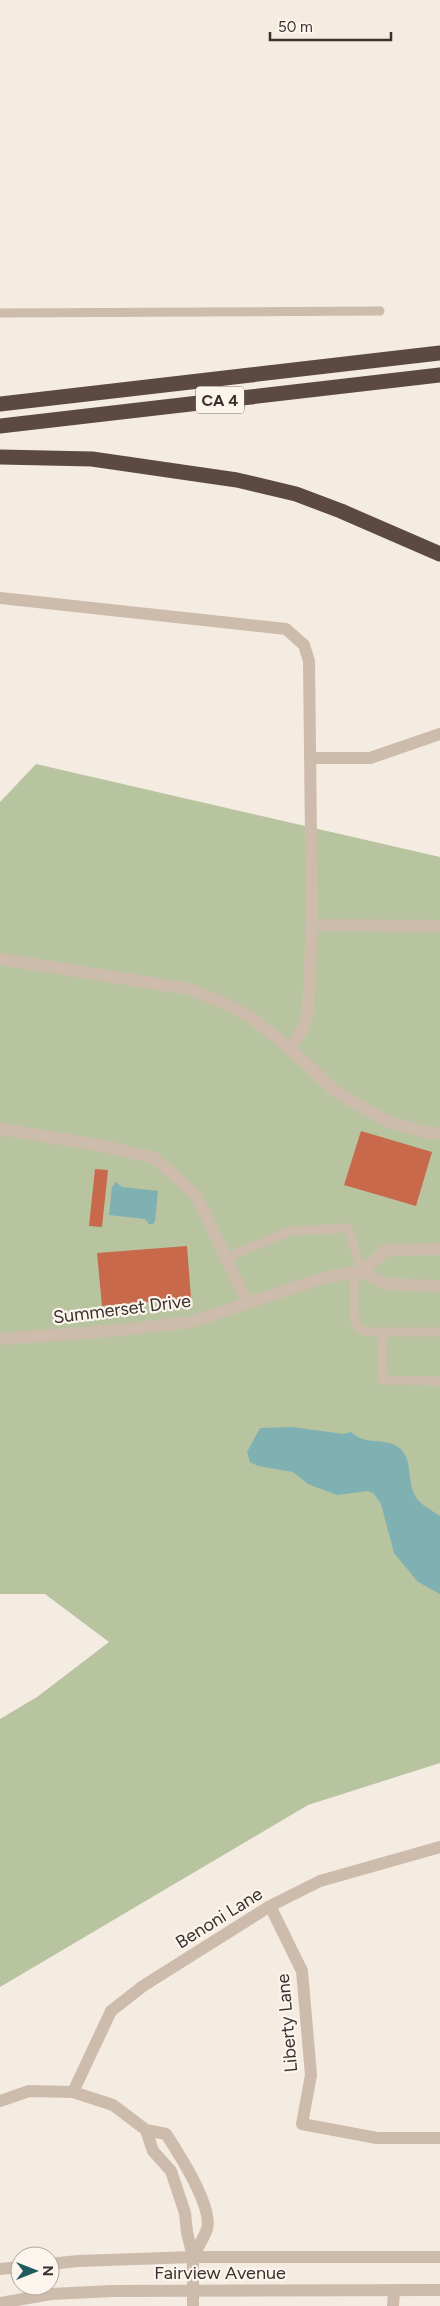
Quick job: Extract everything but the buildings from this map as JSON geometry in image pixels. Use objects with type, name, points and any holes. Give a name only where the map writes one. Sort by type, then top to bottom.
[{"type":"highway","name":"CA 4","points":[[0,404],[440,353]]},
{"type":"highway","name":"CA 4","points":[[0,426],[440,375]]},
{"type":"highway","points":[[0,457],[92,459],[237,480],[296,494],[341,511],[440,554]]},
{"type":"street","points":[[0,598],[286,630],[304,645],[309,661],[312,925],[308,1009],[304,1027],[290,1049]]},
{"type":"street","points":[[311,758],[370,758],[440,734]]},
{"type":"street","points":[[312,925],[440,926]]},
{"type":"street","points":[[0,959],[189,988],[252,1018],[290,1049],[335,1091],[388,1122],[430,1133],[440,1133]]},
{"type":"street","points":[[0,1129],[103,1146],[154,1158],[196,1195],[247,1302]]},
{"type":"street","points":[[440,1249],[386,1250],[358,1272],[384,1284],[440,1286]]},
{"type":"street","name":"Summerset Drive","points":[[0,1339],[120,1330],[191,1322],[323,1278],[358,1272]]},
{"type":"street","name":"Benoni Lane","points":[[73,2092],[111,2012],[143,1986],[270,1906],[320,1881],[440,1847]]},
{"type":"street","name":"Liberty Lane","points":[[270,1906],[302,1971],[311,2075],[302,2124],[377,2138],[440,2138]]},
{"type":"street","points":[[0,2101],[30,2091],[73,2092],[113,2105],[146,2130],[166,2134],[186,2164],[203,2203],[207,2228],[193,2257]]},
{"type":"street","points":[[146,2130],[153,2152],[171,2172],[185,2213],[193,2257],[193,2306]]},
{"type":"street","points":[[171,2172],[186,2164]]},
{"type":"street","name":"Fairview Avenue","points":[[60,2263],[193,2257],[440,2257]]},
{"type":"street","name":"Fairview Avenue","points":[[0,2303],[68,2293],[112,2291],[440,2290]]},
{"type":"street","points":[[393,2306],[394,2291]]},
{"type":"lane","points":[[0,313],[380,311]]},
{"type":"lane","points":[[226,1258],[290,1231],[348,1228],[358,1272],[354,1318],[356,1326],[367,1332],[440,1332]]},
{"type":"lane","points":[[382,1332],[382,1380],[440,1381]]},
{"type":"green space","points":[[36,764],[440,857],[440,1763],[308,1805],[0,1987],[0,1719],[37,1697],[109,1642],[45,1594],[0,1594],[0,802]]},
{"type":"water","points":[[116,1182],[122,1187],[158,1191],[155,1221],[153,1224],[149,1224],[145,1219],[109,1215],[112,1187]]},
{"type":"water","points":[[292,1427],[343,1434],[351,1432],[362,1439],[393,1444],[403,1452],[408,1465],[414,1494],[423,1505],[440,1516],[440,1594],[418,1582],[394,1553],[381,1504],[374,1494],[368,1491],[337,1495],[308,1484],[293,1472],[258,1466],[250,1462],[247,1452],[260,1428]]}]
